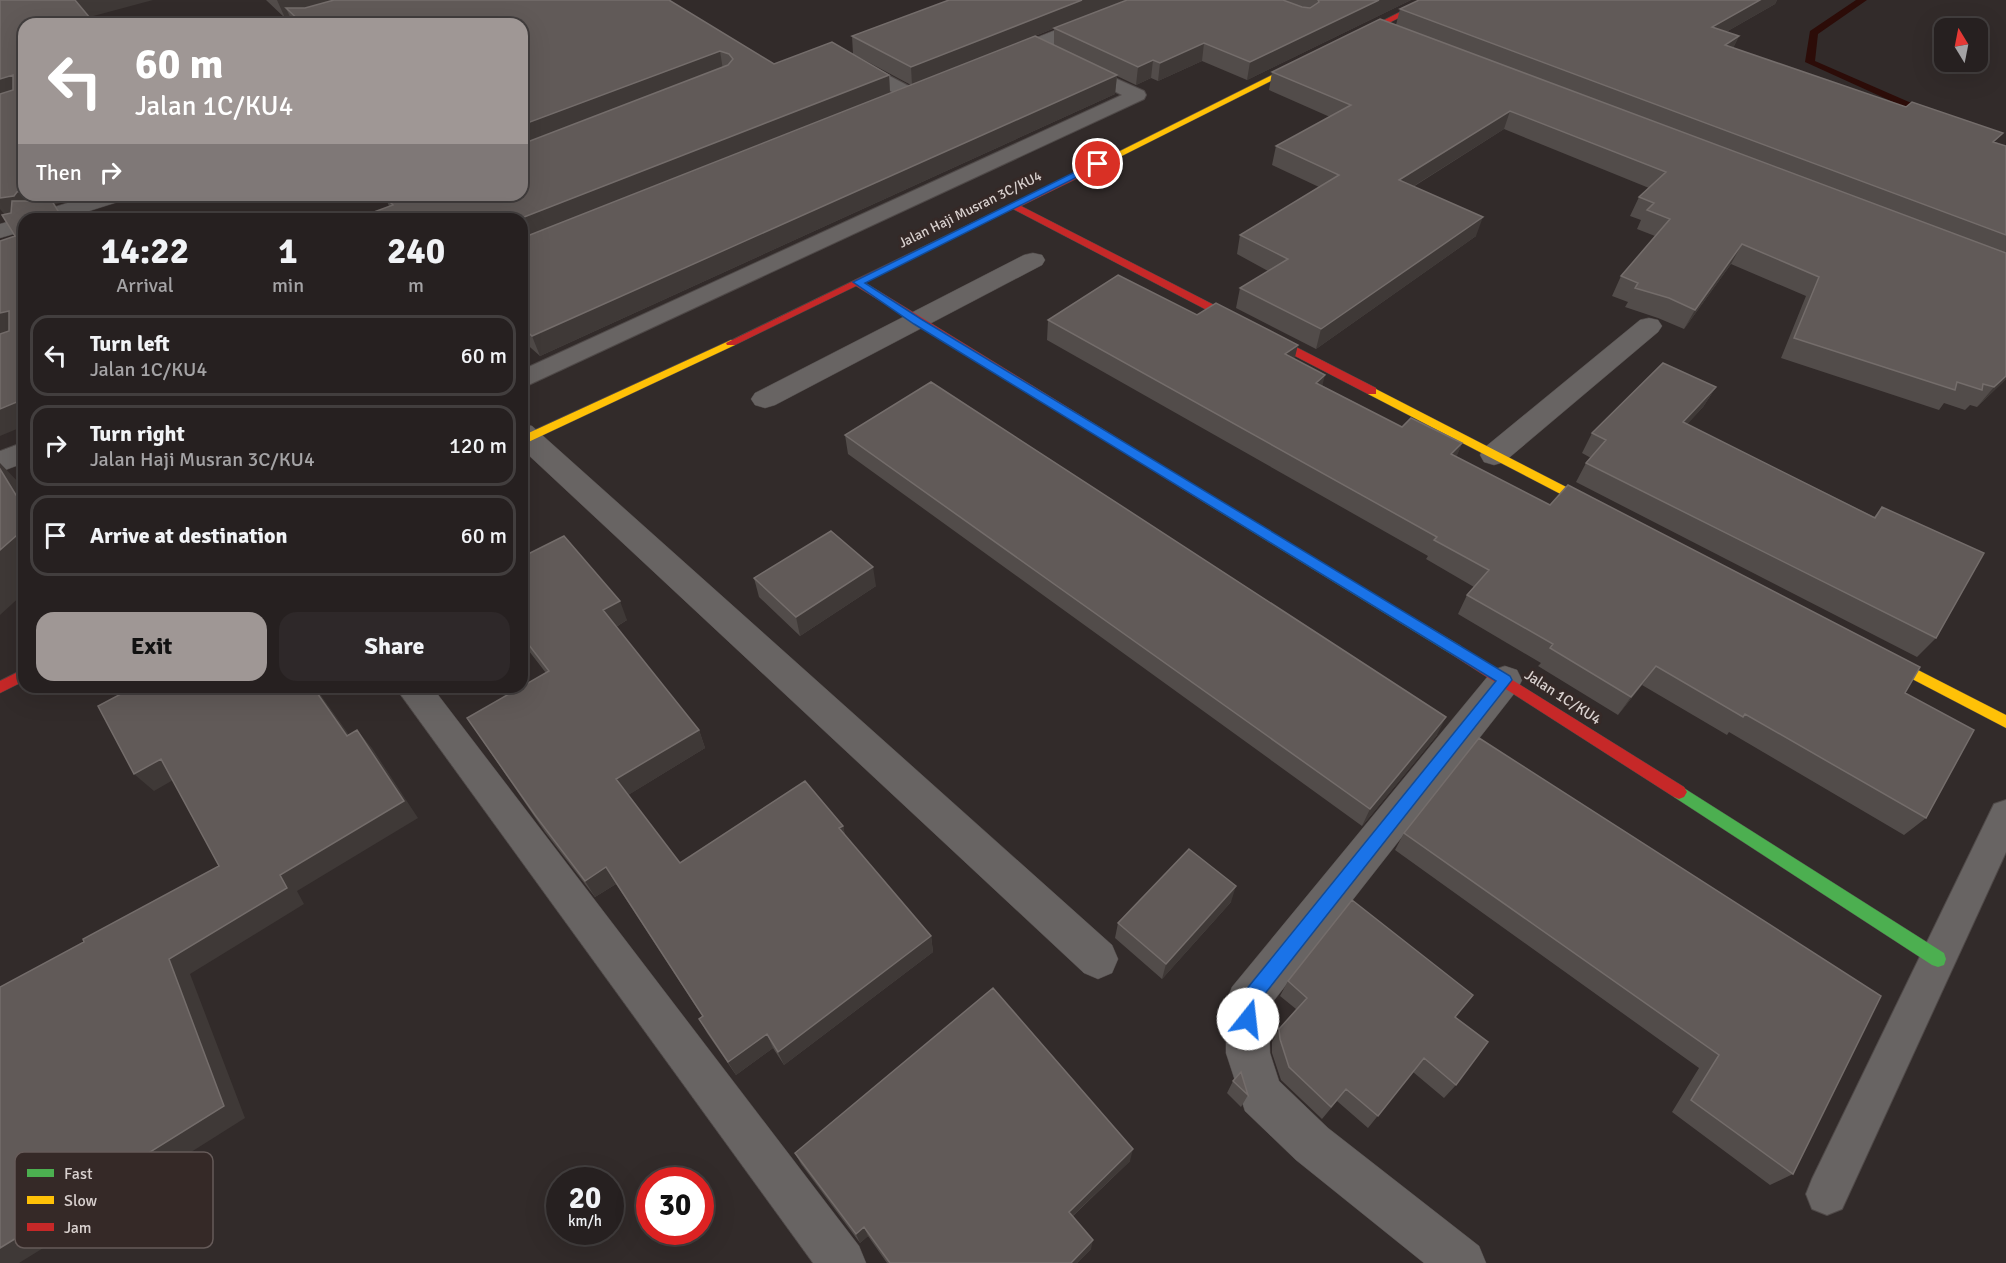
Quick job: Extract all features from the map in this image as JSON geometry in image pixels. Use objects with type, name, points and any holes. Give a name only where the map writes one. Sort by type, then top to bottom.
[{"type":"street","points":[[983,66],[1147,0]]},
{"type":"street","name":"Jalan Haji Musran 3C/KU4","points":[[528,436],[858,282],[1430,0]]},
{"type":"street","points":[[1374,27],[1396,36]]},
{"type":"street","points":[[889,104],[932,86]]},
{"type":"street","points":[[59,213],[97,201]]},
{"type":"street","points":[[1014,206],[1611,515]]},
{"type":"street","points":[[0,231],[18,226]]},
{"type":"street","points":[[765,399],[1033,260]]},
{"type":"street","name":"Jalan 1C/KU4","points":[[858,282],[917,321],[1505,680],[1938,960]]},
{"type":"street","points":[[1494,454],[1649,326]]},
{"type":"street","points":[[528,442],[1098,959]]},
{"type":"street","points":[[0,462],[18,454]]},
{"type":"street","points":[[1862,646],[2006,722]]},
{"type":"street","points":[[0,687],[18,678]]},
{"type":"street","points":[[1462,1263],[1312,1144],[1261,1095],[1248,1053],[1247,1002],[1505,680]]},
{"type":"street","points":[[416,693],[842,1263]]},
{"type":"lane","points":[[528,377],[1137,95],[1035,45]]},
{"type":"lane","points":[[840,54],[911,95]]},
{"type":"lane","points":[[1827,1194],[2006,815]]},
{"type":"building","points":[[0,0],[75,0],[90,18],[18,18],[18,192],[14,196],[0,198],[0,94],[13,90],[13,75],[0,79]]},
{"type":"building","points":[[334,0],[669,0],[774,64],[832,42],[889,75],[528,215],[528,213],[371,213],[393,205],[389,201],[528,201],[528,142],[728,65],[733,59],[729,54],[720,51],[528,123],[528,18],[297,18],[286,8],[305,8]]},
{"type":"building","points":[[949,0],[1082,0],[911,67],[852,36]]},
{"type":"building","points":[[1127,0],[1283,0],[1310,8],[1319,2],[1318,0],[1379,0],[1250,62],[1204,43],[1160,63],[1153,60],[1138,67],[1054,28]]},
{"type":"building","points":[[1419,0],[1760,0],[1712,27],[1739,36],[1725,45],[1906,107],[1912,102],[2003,133],[1993,142],[2006,146],[2006,235],[1400,9]]},
{"type":"building","points":[[1380,19],[2006,253],[2006,376],[1994,387],[1983,384],[1982,390],[1957,382],[1955,390],[1794,338],[1819,277],[1742,244],[1695,310],[1669,298],[1635,288],[1638,283],[1621,276],[1670,219],[1647,210],[1654,203],[1639,197],[1666,172],[1510,111],[1399,180],[1483,217],[1321,329],[1240,288],[1288,259],[1240,235],[1339,175],[1276,146],[1351,105],[1272,72]]},
{"type":"building","points":[[1035,36],[1117,75],[532,336],[528,332],[528,236]]},
{"type":"building","points":[[12,201],[52,201],[59,213],[18,213],[18,402],[0,409],[0,334],[9,331],[9,311],[0,313],[0,241],[15,236],[2,215],[11,213]]},
{"type":"building","points":[[1118,275],[1197,315],[1216,303],[1298,345],[1285,354],[1325,375],[1316,383],[1402,427],[1411,418],[1462,443],[1451,454],[1550,505],[1568,485],[1920,667],[1905,693],[1974,730],[1926,818],[1745,714],[1743,717],[1656,666],[1631,697],[1550,648],[1553,644],[1467,595],[1489,570],[1434,540],[1437,537],[1048,320]]},
{"type":"building","points":[[1663,363],[1716,387],[1683,422],[1875,518],[1882,507],[1984,553],[1936,638],[1586,463],[1606,440],[1592,433]]},
{"type":"building","points":[[931,382],[1446,717],[1370,809],[845,435]]},
{"type":"building","points":[[0,469],[18,498],[18,534],[0,550]]},
{"type":"building","points":[[831,531],[873,567],[796,617],[754,578]]},
{"type":"building","points":[[564,536],[620,601],[603,610],[699,730],[616,779],[680,863],[805,781],[843,826],[839,828],[931,936],[778,1052],[767,1034],[728,1062],[699,1019],[703,1016],[606,867],[585,881],[467,718],[511,693],[528,693],[528,683],[549,671],[528,644],[528,554]]},
{"type":"building","points":[[123,693],[317,693],[347,736],[357,730],[404,801],[280,875],[287,888],[169,959],[224,1106],[150,1152],[15,1152],[15,1239],[0,1248],[0,987],[84,942],[83,939],[219,866],[161,759],[134,774],[98,706]]},
{"type":"building","points":[[1479,738],[1881,996],[1793,1174],[1691,1100],[1719,1055],[1404,833]]},
{"type":"building","points":[[1189,849],[1236,886],[1166,964],[1118,923]]},
{"type":"building","points":[[1352,900],[1473,995],[1455,1017],[1488,1042],[1456,1085],[1424,1058],[1378,1116],[1346,1089],[1331,1107],[1289,1067],[1280,1039],[1279,1029],[1307,998],[1288,981]]},
{"type":"building","points":[[993,988],[1133,1149],[1069,1212],[1093,1240],[1071,1263],[890,1263],[864,1227],[856,1234],[795,1153]]},
{"type":"building","points":[[1241,1072],[1248,1095],[1233,1081]]},
{"type":"waterway","points":[[1862,0],[1813,33],[1810,62],[1928,114]]},
{"type":"traffic: fast","points":[[1206,498],[1456,650]]},
{"type":"traffic: fast","points":[[1679,792],[1938,959]]},
{"type":"traffic: slow","points":[[1079,174],[1295,67]]},
{"type":"traffic: slow","points":[[528,438],[731,343]]},
{"type":"traffic: slow","points":[[1372,391],[1603,511]]},
{"type":"traffic: slow","points":[[1875,653],[2006,722]]},
{"type":"traffic: jam","points":[[1295,67],[1430,0]]},
{"type":"traffic: jam","points":[[731,343],[1079,174]]},
{"type":"traffic: jam","points":[[1014,206],[1372,391]]},
{"type":"traffic: jam","points":[[858,283],[1206,498]]},
{"type":"traffic: jam","points":[[1456,650],[1679,792]]},
{"type":"traffic: jam","points":[[0,687],[18,678]]},
{"type":"route","points":[[1098,164],[858,282],[917,321],[1505,680],[1247,1002],[1248,1019]]}]
